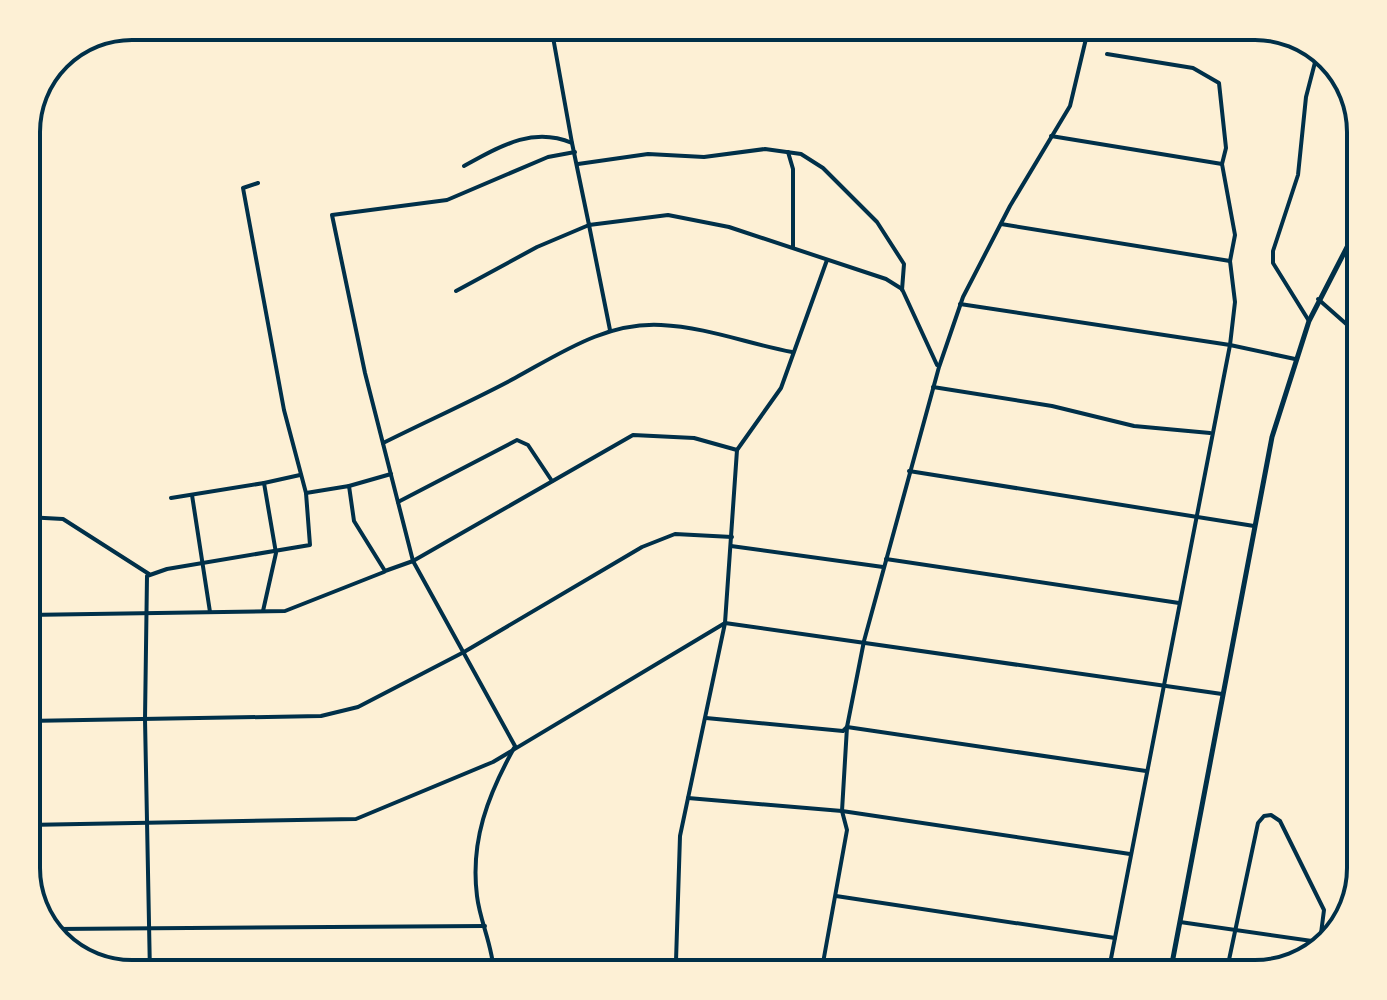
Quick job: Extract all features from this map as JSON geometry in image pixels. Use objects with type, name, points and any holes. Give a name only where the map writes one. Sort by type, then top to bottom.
[{"type":"street","points":[[554,40],[610,330]]},
{"type":"street","points":[[824,960],[847,830],[842,811],[847,727],[864,641],[909,471],[960,304],[1001,224],[1075,94],[1086,40]]},
{"type":"street","points":[[1107,54],[1193,68],[1219,83],[1226,148],[1222,164],[1235,235],[1230,261],[1235,302],[1230,345],[1210,433],[1197,517],[1111,960]]},
{"type":"street","points":[[1309,321],[1273,263],[1273,251],[1298,175],[1306,97],[1315,63]]},
{"type":"street","points":[[464,166],[518,138],[536,135],[572,143]]},
{"type":"street","points":[[1051,136],[1222,164]]},
{"type":"street","points":[[578,164],[648,154],[704,157],[765,149],[801,154],[823,168],[877,222],[904,264],[902,290]]},
{"type":"street","points":[[515,746],[413,561],[332,215],[447,200],[548,157],[575,152]]},
{"type":"street","points":[[788,152],[793,169],[793,247]]},
{"type":"street","points":[[40,518],[63,519],[149,574],[276,553],[312,542],[306,493],[284,410],[243,188],[258,183]]},
{"type":"street","points":[[456,291],[537,247],[589,225],[668,215],[729,227],[886,279],[902,290],[939,367]]},
{"type":"street","points":[[1001,224],[1230,261]]},
{"type":"street","points":[[1173,960],[1272,437],[1309,321],[1347,246]]},
{"type":"street","points":[[676,960],[677,874],[688,798],[725,623],[737,450],[757,427],[781,388],[827,260]]},
{"type":"street","points":[[1318,299],[1347,325]]},
{"type":"street","points":[[960,304],[1230,345],[1295,359]]},
{"type":"street","points":[[383,443],[562,350],[610,330],[659,324],[687,327],[792,352]]},
{"type":"street","points":[[933,387],[1052,406],[1134,426],[1210,433]]},
{"type":"street","points":[[40,615],[285,611],[413,561],[642,433],[694,438],[737,450]]},
{"type":"street","points":[[398,502],[496,448],[517,440],[528,445],[552,481]]},
{"type":"street","points":[[909,471],[1254,526]]},
{"type":"street","points":[[306,493],[349,486],[391,474]]},
{"type":"street","points":[[171,498],[301,475]]},
{"type":"street","points":[[263,611],[276,553],[264,483]]},
{"type":"street","points":[[349,486],[354,521],[385,571]]},
{"type":"street","points":[[192,495],[205,563],[210,612]]},
{"type":"street","points":[[40,721],[321,716],[358,707],[464,652],[642,547],[675,534],[732,537]]},
{"type":"street","points":[[731,546],[884,567]]},
{"type":"street","points":[[886,559],[1179,603]]},
{"type":"street","points":[[149,574],[145,719],[150,960]]},
{"type":"street","points":[[40,825],[356,819],[493,762],[515,746],[725,623],[1222,694]]},
{"type":"street","points":[[706,718],[843,731],[847,727]]},
{"type":"street","points":[[847,727],[1147,771]]},
{"type":"street","points":[[493,960],[477,897],[477,836],[488,798],[515,746]]},
{"type":"street","points":[[688,798],[842,811],[1131,854]]},
{"type":"street","points":[[1229,960],[1258,823],[1264,816],[1271,815],[1280,821],[1300,854],[1324,910],[1323,930]]},
{"type":"street","points":[[836,896],[1115,938]]},
{"type":"street","points":[[1180,922],[1308,943]]},
{"type":"street","points":[[63,929],[485,926]]}]
